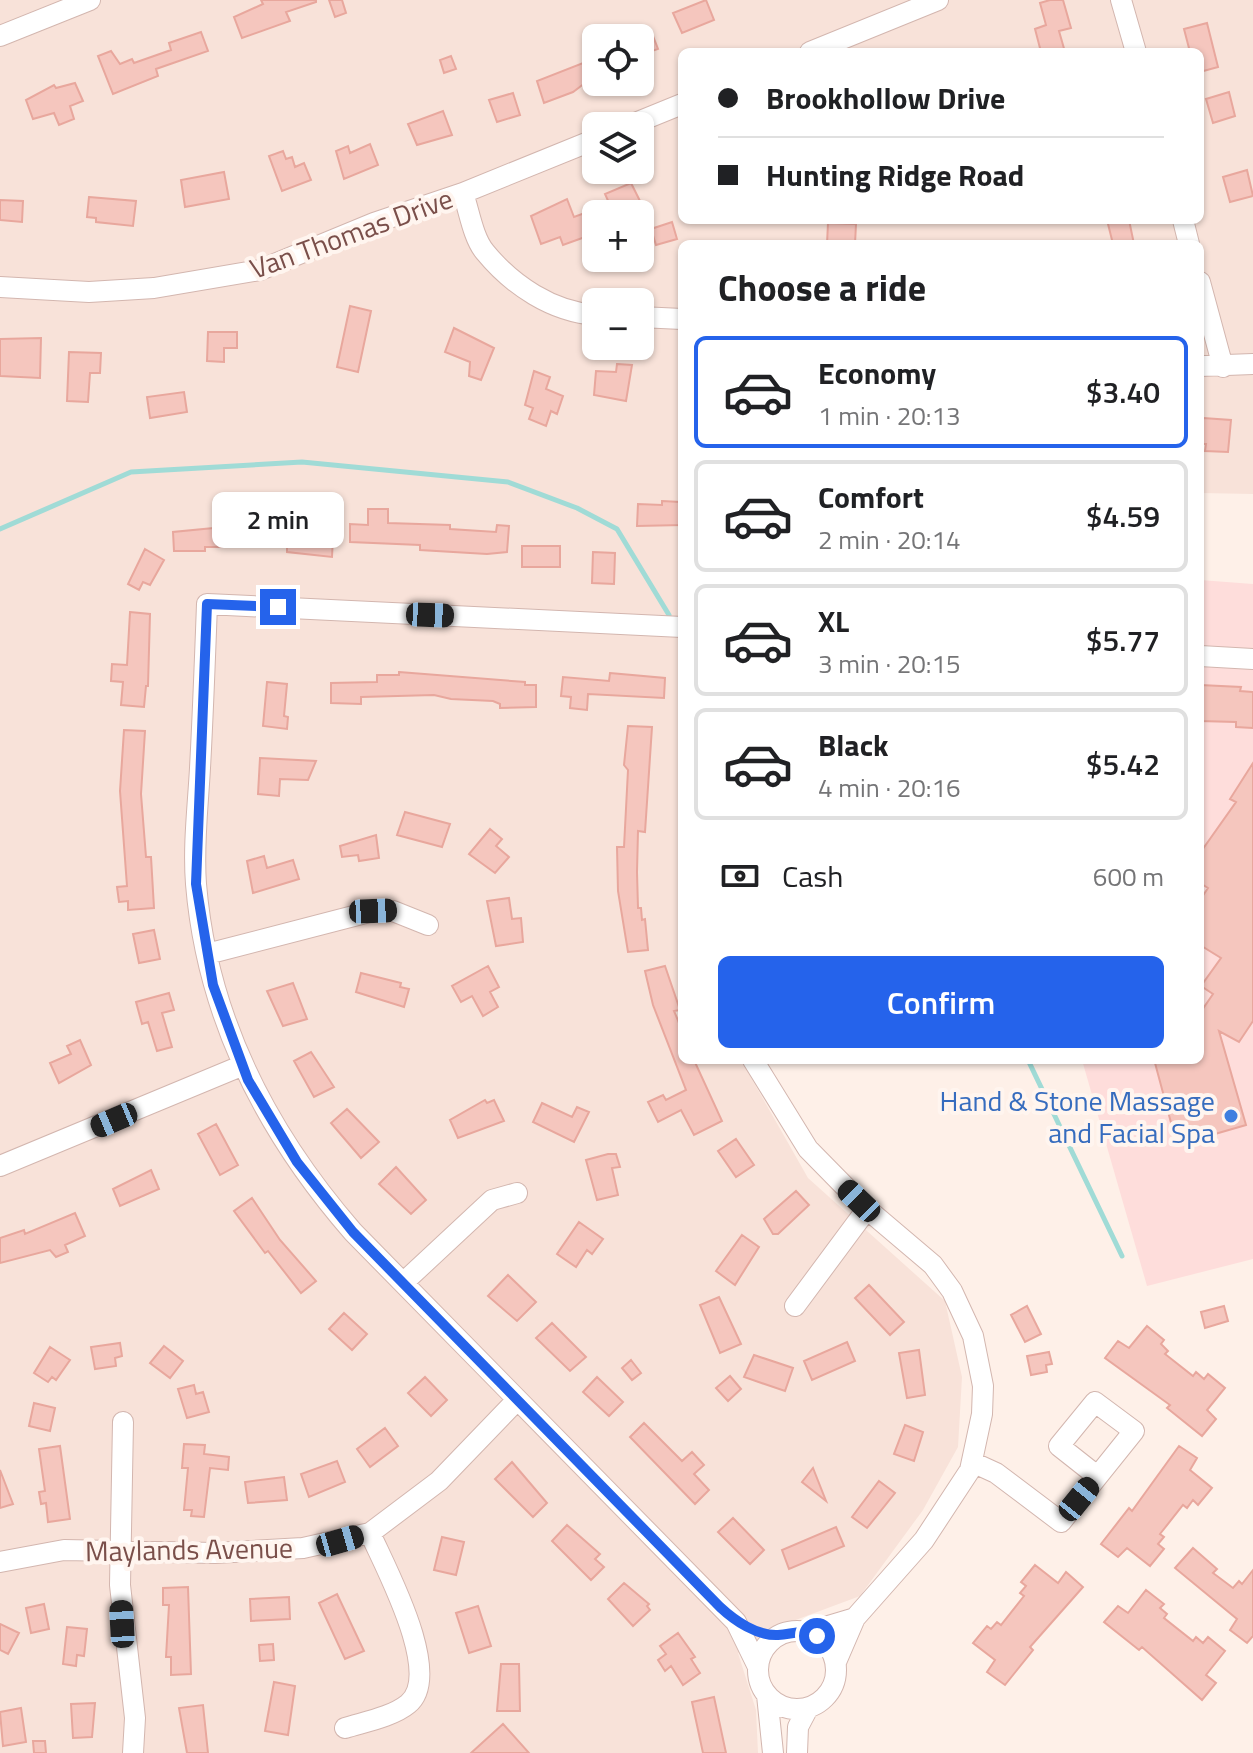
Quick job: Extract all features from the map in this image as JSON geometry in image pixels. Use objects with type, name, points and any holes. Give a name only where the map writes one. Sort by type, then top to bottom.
[{"type":"street","points":[[0,36],[90,0]]},
{"type":"street","points":[[820,48],[938,0]]},
{"type":"street","points":[[1121,0],[1135,48]]},
{"type":"street","points":[[654,115],[678,106]]},
{"type":"street","name":"Van Thomas Drive","points":[[0,287],[102,292],[154,288],[260,270],[374,223],[463,193],[582,145]]},
{"type":"street","points":[[463,193],[483,250],[526,291],[553,305],[582,312]]},
{"type":"street","points":[[1204,297],[1223,367]]},
{"type":"street","points":[[654,318],[678,319]]},
{"type":"street","points":[[1204,366],[1253,364]]},
{"type":"street","points":[[678,627],[207,604],[195,854],[207,954],[241,1066],[279,1134],[317,1190],[517,1400],[736,1622],[770,1699],[773,1753]]},
{"type":"street","points":[[1204,656],[1253,659]]},
{"type":"street","points":[[207,954],[373,911],[393,911],[428,925]]},
{"type":"street","points":[[755,1064],[808,1149],[867,1209],[933,1265],[963,1311],[973,1336],[983,1386],[982,1414],[972,1462],[953,1500],[924,1540],[855,1618],[836,1662],[834,1685],[828,1695],[808,1708],[798,1727],[797,1753]]},
{"type":"street","points":[[0,1166],[241,1066]]},
{"type":"street","points":[[404,1282],[492,1200],[517,1193]]},
{"type":"street","points":[[795,1306],[867,1209]]},
{"type":"street","name":"Maylands Avenue","points":[[0,1562],[64,1550],[215,1553],[303,1548],[370,1533],[439,1481],[517,1400]]},
{"type":"street","points":[[123,1422],[120,1585],[135,1718],[133,1753]]},
{"type":"street","points":[[972,1462],[996,1473],[1061,1522],[1097,1476]]},
{"type":"street","points":[[345,1728],[409,1704],[422,1685],[421,1662],[408,1622],[370,1533]]},
{"type":"street","points":[[736,1622],[779,1635],[812,1634],[855,1618]]},
{"type":"street","points":[[812,1634],[832,1651],[836,1662]]},
{"type":"street","points":[[758,1667],[764,1648],[779,1635]]},
{"type":"street","points":[[770,1699],[790,1709],[808,1708]]},
{"type":"shaded area","points":[[0,0],[1253,0],[1253,494],[1204,493],[1204,240],[678,240],[678,1064],[743,1064],[808,1178],[945,1301],[962,1377],[958,1447],[923,1510],[860,1596],[793,1621],[738,1653],[756,1710],[758,1753],[0,1753]]},
{"type":"shaded area","points":[[1204,580],[1253,584],[1253,1259],[1147,1286],[1083,1064],[1204,1064]]},
{"type":"building","points":[[261,0],[316,2],[286,12],[290,21],[242,38],[234,17],[263,4]]},
{"type":"building","points":[[329,0],[342,0],[346,13],[335,17]]},
{"type":"building","points":[[706,0],[714,20],[682,33],[673,13]]},
{"type":"building","points":[[1063,0],[1071,28],[1059,31],[1064,48],[1040,48],[1035,29],[1046,25],[1040,3]]},
{"type":"building","points":[[1207,23],[1218,67],[1204,71],[1204,48],[1189,48],[1184,29]]},
{"type":"building","points":[[201,32],[208,51],[156,69],[158,76],[113,94],[98,56],[111,51],[120,64],[132,59],[134,63],[171,50],[169,43]]},
{"type":"building","points":[[451,56],[456,69],[444,73],[440,60]]},
{"type":"building","points":[[582,63],[582,85],[573,92],[544,103],[537,81]]},
{"type":"building","points":[[75,83],[83,101],[70,106],[74,119],[59,125],[54,113],[33,119],[26,100],[54,85],[56,88]]},
{"type":"building","points":[[1229,92],[1235,116],[1213,123],[1206,99]]},
{"type":"building","points":[[513,93],[520,115],[497,122],[489,100]]},
{"type":"building","points":[[443,111],[452,135],[417,145],[408,124]]},
{"type":"building","points":[[370,144],[378,165],[344,179],[336,151],[348,146],[350,153]]},
{"type":"building","points":[[283,151],[286,159],[292,157],[295,167],[304,163],[311,180],[282,191],[269,156]]},
{"type":"building","points":[[1247,170],[1253,196],[1230,202],[1223,177]]},
{"type":"building","points":[[224,172],[229,199],[185,207],[181,180]]},
{"type":"building","points":[[632,184],[640,200],[608,200],[605,194]]},
{"type":"building","points":[[89,197],[136,201],[133,226],[96,222],[96,218],[87,217]]},
{"type":"building","points":[[567,199],[574,217],[582,214],[582,238],[563,245],[560,237],[541,244],[531,216]]},
{"type":"building","points":[[0,200],[23,201],[22,222],[0,220]]},
{"type":"building","points":[[672,222],[677,239],[656,245],[654,228]]},
{"type":"building","points":[[828,224],[856,224],[855,240],[827,240]]},
{"type":"building","points":[[1108,224],[1130,224],[1133,240],[1112,240]]},
{"type":"building","points":[[350,306],[371,311],[358,372],[337,367]]},
{"type":"building","points":[[454,328],[494,348],[481,380],[469,376],[470,362],[445,352]]},
{"type":"building","points":[[208,332],[237,332],[237,348],[224,348],[224,362],[207,361]]},
{"type":"building","points":[[41,338],[40,378],[0,376],[0,339]]},
{"type":"building","points":[[69,352],[101,353],[100,373],[90,373],[88,402],[67,401]]},
{"type":"building","points":[[617,364],[632,365],[626,401],[594,395],[596,371],[616,372]]},
{"type":"building","points":[[534,371],[550,377],[546,389],[563,396],[557,414],[551,411],[546,426],[529,419],[533,408],[525,405]]},
{"type":"building","points":[[184,392],[187,412],[150,418],[147,397]]},
{"type":"building","points":[[1204,418],[1231,420],[1228,452],[1205,451]]},
{"type":"building","points":[[662,501],[678,502],[678,525],[637,526],[638,504],[662,505]]},
{"type":"building","points":[[368,509],[388,509],[388,523],[450,525],[450,529],[496,532],[497,525],[509,526],[507,552],[487,554],[420,550],[420,545],[350,542],[350,524],[368,525]]},
{"type":"building","points":[[224,527],[269,528],[269,534],[333,537],[332,557],[287,552],[287,547],[205,547],[205,551],[174,551],[173,532]]},
{"type":"building","points":[[522,546],[560,546],[560,567],[522,567]]},
{"type":"building","points":[[145,549],[164,560],[150,585],[143,582],[139,590],[128,584]]},
{"type":"building","points":[[593,552],[615,553],[614,584],[592,583]]},
{"type":"building","points":[[130,612],[150,614],[148,686],[144,707],[121,705],[123,682],[111,681],[112,664],[127,665]]},
{"type":"building","points":[[399,672],[525,682],[525,685],[536,685],[536,707],[500,708],[500,704],[493,701],[434,695],[361,697],[361,704],[331,703],[331,683],[377,682],[377,675],[399,675]]},
{"type":"building","points":[[610,673],[665,678],[664,698],[588,694],[587,710],[570,708],[571,697],[561,696],[563,677],[609,681]]},
{"type":"building","points":[[267,682],[287,684],[284,716],[288,717],[287,729],[263,726]]},
{"type":"building","points":[[1204,685],[1241,687],[1240,691],[1253,692],[1253,728],[1236,727],[1236,722],[1204,721]]},
{"type":"building","points":[[628,726],[652,727],[645,832],[638,831],[637,872],[638,908],[641,908],[642,920],[645,919],[648,950],[628,952],[618,891],[617,847],[624,847],[628,770],[624,765]]},
{"type":"building","points":[[124,730],[145,731],[141,794],[146,857],[151,857],[154,908],[128,910],[128,901],[119,902],[117,887],[127,886],[120,791]]},
{"type":"building","points":[[260,758],[316,761],[308,780],[280,779],[279,796],[258,794]]},
{"type":"building","points":[[1253,763],[1253,1021],[1239,1042],[1219,1031],[1246,1125],[1177,1145],[1155,1064],[1204,1064],[1204,1007],[1213,994],[1204,988],[1204,982],[1221,958],[1204,947],[1204,894],[1208,888],[1204,886],[1204,847],[1236,802],[1230,799]]},
{"type":"building","points":[[405,812],[450,824],[442,847],[397,835]]},
{"type":"building","points":[[490,829],[502,839],[496,846],[509,857],[495,873],[469,854]]},
{"type":"building","points":[[376,835],[379,858],[359,861],[358,855],[342,857],[340,846]]},
{"type":"building","points":[[264,856],[267,868],[293,860],[299,879],[253,893],[247,861]]},
{"type":"building","points":[[509,898],[512,919],[521,918],[523,942],[496,946],[487,901]]},
{"type":"building","points":[[154,930],[160,959],[139,963],[133,934]]},
{"type":"building","points":[[488,966],[499,987],[490,992],[498,1007],[483,1016],[472,996],[461,1002],[452,986]]},
{"type":"building","points":[[665,966],[678,1004],[678,1010],[674,1011],[678,1020],[678,1064],[696,1064],[722,1121],[694,1135],[681,1110],[658,1122],[648,1102],[663,1095],[666,1100],[686,1090],[653,1005],[645,971]]},
{"type":"building","points":[[361,973],[401,983],[400,987],[409,989],[404,1007],[356,992]]},
{"type":"building","points":[[293,983],[307,1019],[283,1026],[267,991]]},
{"type":"building","points":[[169,993],[174,1010],[162,1013],[172,1047],[157,1051],[148,1022],[142,1024],[136,1002]]},
{"type":"building","points":[[80,1040],[91,1065],[59,1083],[50,1063],[71,1054],[67,1046]]},
{"type":"building","points":[[311,1052],[334,1087],[314,1097],[294,1061]]},
{"type":"building","points":[[485,1100],[487,1103],[494,1100],[504,1121],[458,1138],[450,1120]]},
{"type":"building","points":[[542,1103],[572,1117],[577,1107],[589,1112],[574,1142],[533,1122]]},
{"type":"building","points":[[347,1109],[379,1142],[361,1158],[331,1123]]},
{"type":"building","points":[[216,1124],[238,1165],[220,1175],[198,1134]]},
{"type":"building","points":[[736,1139],[754,1165],[736,1177],[718,1151]]},
{"type":"building","points":[[616,1154],[620,1167],[612,1168],[618,1195],[597,1200],[586,1160]]},
{"type":"building","points":[[396,1167],[426,1200],[411,1214],[379,1184]]},
{"type":"building","points":[[151,1170],[159,1189],[120,1206],[113,1189]]},
{"type":"building","points":[[796,1191],[809,1205],[778,1234],[773,1234],[764,1219]]},
{"type":"building","points":[[252,1198],[280,1240],[316,1281],[301,1293],[268,1251],[265,1253],[234,1211]]},
{"type":"building","points":[[75,1213],[85,1236],[65,1245],[68,1252],[56,1257],[50,1250],[0,1263],[0,1238],[24,1230],[25,1234]]},
{"type":"building","points":[[579,1222],[603,1239],[592,1254],[587,1250],[576,1267],[557,1254]]},
{"type":"building","points":[[742,1235],[759,1247],[735,1285],[716,1271]]},
{"type":"building","points":[[508,1275],[536,1302],[517,1321],[488,1296]]},
{"type":"building","points":[[869,1285],[904,1322],[890,1335],[855,1298]]},
{"type":"building","points":[[719,1297],[741,1344],[720,1353],[700,1305]]},
{"type":"building","points":[[1027,1306],[1041,1334],[1025,1342],[1011,1315]]},
{"type":"building","points":[[1224,1306],[1228,1321],[1205,1328],[1201,1312]]},
{"type":"building","points":[[344,1313],[367,1334],[352,1350],[329,1329]]},
{"type":"building","points":[[552,1323],[586,1357],[570,1371],[536,1338]]},
{"type":"building","points":[[1147,1326],[1164,1340],[1161,1344],[1168,1351],[1165,1354],[1193,1376],[1196,1372],[1204,1379],[1208,1374],[1225,1388],[1207,1410],[1216,1419],[1202,1436],[1167,1408],[1170,1405],[1105,1358],[1118,1341],[1129,1348]]},
{"type":"building","points":[[847,1342],[855,1361],[812,1380],[804,1361]]},
{"type":"building","points":[[120,1343],[122,1356],[115,1358],[116,1366],[95,1369],[91,1347]]},
{"type":"building","points":[[164,1346],[183,1361],[170,1378],[150,1363]]},
{"type":"building","points":[[50,1347],[70,1360],[56,1380],[52,1377],[48,1382],[34,1373]]},
{"type":"building","points":[[919,1350],[925,1395],[907,1398],[899,1353]]},
{"type":"building","points":[[1049,1352],[1052,1364],[1046,1365],[1047,1372],[1031,1375],[1027,1356]]},
{"type":"building","points":[[754,1355],[793,1368],[785,1391],[744,1377]]},
{"type":"building","points":[[631,1360],[641,1373],[632,1380],[622,1368]]},
{"type":"building","points":[[730,1376],[741,1389],[728,1401],[716,1388]]},
{"type":"building","points":[[425,1377],[447,1400],[431,1416],[408,1393]]},
{"type":"building","points":[[597,1377],[623,1402],[609,1416],[583,1392]]},
{"type":"building","points":[[194,1385],[196,1394],[203,1392],[209,1412],[187,1418],[178,1389]]},
{"type":"building","points":[[34,1403],[55,1408],[50,1431],[29,1426]]},
{"type":"building","points":[[644,1423],[682,1461],[692,1452],[704,1465],[694,1474],[709,1490],[695,1504],[630,1437]]},
{"type":"building","points":[[905,1425],[923,1432],[914,1461],[894,1454]]},
{"type":"building","points":[[385,1428],[398,1446],[370,1467],[357,1449]]},
{"type":"building","points":[[184,1444],[205,1445],[204,1454],[229,1457],[228,1470],[210,1468],[204,1517],[191,1516],[192,1510],[184,1510],[188,1468],[182,1468]]},
{"type":"building","points":[[60,1446],[70,1519],[48,1522],[46,1503],[41,1504],[39,1492],[45,1491],[39,1449]]},
{"type":"building","points":[[1179,1446],[1197,1458],[1190,1470],[1212,1488],[1198,1505],[1193,1500],[1187,1508],[1183,1505],[1160,1534],[1164,1537],[1158,1544],[1164,1549],[1150,1566],[1127,1548],[1118,1557],[1101,1544],[1129,1508],[1132,1511]]},
{"type":"building","points":[[337,1461],[345,1482],[309,1497],[301,1474]]},
{"type":"building","points":[[512,1462],[547,1503],[533,1517],[495,1479]]},
{"type":"building","points":[[813,1468],[826,1501],[802,1482]]},
{"type":"building","points":[[0,1470],[13,1504],[0,1508]]},
{"type":"building","points":[[284,1477],[287,1500],[248,1503],[245,1482]]},
{"type":"building","points":[[879,1481],[895,1493],[867,1528],[852,1517]]},
{"type":"building","points":[[733,1518],[764,1550],[750,1564],[718,1532]]},
{"type":"building","points":[[567,1525],[600,1554],[595,1559],[604,1567],[591,1580],[552,1541]]},
{"type":"building","points":[[836,1527],[844,1546],[789,1569],[782,1550]]},
{"type":"building","points":[[442,1537],[464,1542],[456,1575],[434,1570]]},
{"type":"building","points":[[1193,1548],[1217,1569],[1213,1573],[1233,1588],[1239,1581],[1242,1584],[1253,1570],[1253,1636],[1247,1643],[1230,1630],[1237,1619],[1175,1568]]},
{"type":"building","points":[[1035,1565],[1058,1583],[1066,1572],[1083,1587],[1030,1647],[1033,1650],[1005,1685],[987,1672],[995,1660],[973,1643],[987,1626],[991,1629],[997,1622],[1001,1625],[1024,1596],[1020,1593],[1026,1586],[1021,1582]]},
{"type":"building","points":[[624,1583],[649,1604],[650,1610],[633,1626],[608,1599]]},
{"type":"building","points":[[188,1587],[191,1674],[171,1675],[171,1657],[166,1657],[169,1605],[163,1605],[163,1588]]},
{"type":"building","points":[[1146,1590],[1164,1604],[1160,1608],[1167,1614],[1164,1618],[1193,1641],[1196,1637],[1203,1643],[1208,1637],[1225,1651],[1206,1675],[1216,1683],[1202,1700],[1142,1647],[1139,1650],[1104,1622],[1118,1606],[1128,1613]]},
{"type":"building","points":[[337,1594],[364,1651],[345,1659],[319,1603]]},
{"type":"building","points":[[289,1597],[290,1619],[251,1621],[250,1599]]},
{"type":"building","points":[[44,1604],[49,1629],[31,1633],[26,1608]]},
{"type":"building","points":[[478,1606],[491,1646],[469,1653],[456,1613]]},
{"type":"building","points":[[0,1624],[19,1633],[8,1654],[0,1650]]},
{"type":"building","points":[[67,1627],[87,1629],[84,1656],[77,1655],[76,1666],[63,1664]]},
{"type":"building","points":[[678,1633],[695,1657],[691,1659],[700,1673],[683,1685],[671,1666],[665,1671],[658,1660],[666,1654],[660,1646]]},
{"type":"building","points":[[273,1644],[274,1660],[260,1661],[259,1645]]},
{"type":"building","points":[[501,1664],[519,1664],[520,1711],[497,1711]]},
{"type":"building","points":[[274,1682],[295,1686],[288,1735],[265,1731]]},
{"type":"building","points":[[714,1697],[726,1753],[703,1753],[692,1702]]},
{"type":"building","points":[[95,1703],[92,1737],[73,1738],[71,1704]]},
{"type":"building","points":[[203,1705],[208,1753],[187,1753],[179,1708]]},
{"type":"building","points":[[21,1708],[26,1742],[3,1746],[0,1712]]},
{"type":"building","points":[[503,1724],[529,1753],[471,1753]]},
{"type":"building","points":[[33,1741],[45,1741],[46,1753],[34,1753]]},
{"type":"waterway","points":[[0,529],[131,472],[302,462],[508,482],[577,508],[617,529],[669,615]]},
{"type":"waterway","points":[[1030,1064],[1122,1256]]},
{"type":"place","name":"Hand & Stone Massage and Facial Spa","points":[[1231,1116]]},
{"type":"route","points":[[278,607],[207,604],[196,884],[213,985],[248,1080],[297,1162],[353,1232],[720,1607],[736,1622],[758,1631],[779,1635],[798,1631],[817,1636]]}]
